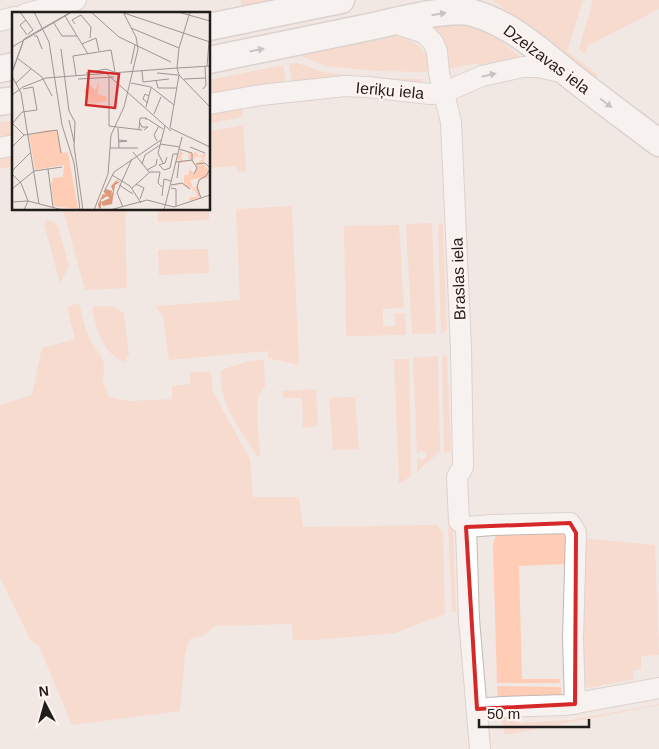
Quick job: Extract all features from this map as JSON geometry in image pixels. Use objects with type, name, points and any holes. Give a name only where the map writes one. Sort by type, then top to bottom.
[{"type":"main road","points":[[210,27],[341,0]]},
{"type":"main road","name":"Dzelzavas iela","points":[[391,22],[454,12],[472,13],[499,23],[526,39],[567,73],[659,143]]},
{"type":"main road","points":[[210,60],[391,22]]},
{"type":"street","points":[[32,12],[76,0]]},
{"type":"street","name":"Braslas iela","points":[[391,22],[424,33],[433,42],[437,51],[439,73],[451,122],[461,349],[463,467],[457,477],[458,510],[459,521],[466,527],[469,619],[480,749]]},
{"type":"street","name":"Ieriķu iela","points":[[210,104],[261,94],[345,86],[414,93],[443,93],[482,76],[523,68],[539,67],[567,73]]},
{"type":"street","points":[[466,527],[570,523],[574,529],[576,533],[573,639],[575,704]]},
{"type":"street","points":[[476,709],[575,704],[659,688]]},
{"type":"highlighted area","points":[[570,523],[576,533],[575,704],[477,709],[466,527]]},
{"type":"shaded area","points":[[241,0],[286,0],[242,8]]},
{"type":"shaded area","points":[[492,0],[583,0],[567,51],[598,75],[597,78]]},
{"type":"shaded area","points":[[593,0],[659,0],[659,9],[587,46],[585,54],[579,49]]},
{"type":"shaded area","points":[[448,24],[468,24],[488,31],[524,60],[482,69],[477,63],[449,69],[446,46],[433,27]]},
{"type":"shaded area","points":[[390,36],[407,39],[422,49],[428,59],[429,72],[375,71],[326,66],[301,55]]},
{"type":"shaded area","points":[[297,63],[323,72],[373,78],[424,79],[417,84],[292,82],[289,64]]},
{"type":"shaded area","points":[[283,65],[286,82],[210,96],[210,80]]},
{"type":"shaded area","points":[[243,105],[242,117],[210,124],[210,112]]},
{"type":"shaded area","points":[[12,120],[12,137],[0,139],[0,122]]},
{"type":"shaded area","points":[[243,125],[246,171],[237,172],[237,166],[210,168],[210,132]]},
{"type":"shaded area","points":[[12,153],[12,166],[0,169],[0,155]]},
{"type":"shaded area","points":[[292,206],[299,365],[268,358],[268,351],[169,360],[163,316],[155,306],[240,300],[236,209]]},
{"type":"shaded area","points":[[63,210],[125,210],[127,288],[85,290]]},
{"type":"shaded area","points":[[158,210],[209,210],[209,220],[158,222]]},
{"type":"shaded area","points":[[47,220],[52,221],[58,226],[69,266],[60,283],[44,224]]},
{"type":"shaded area","points":[[432,223],[436,334],[412,334],[406,224]]},
{"type":"shaded area","points":[[438,223],[443,225],[447,330],[441,334]]},
{"type":"shaded area","points":[[399,225],[404,308],[383,309],[383,326],[395,326],[395,313],[405,313],[406,335],[346,336],[344,226]]},
{"type":"shaded area","points":[[208,249],[209,273],[159,275],[158,250]]},
{"type":"shaded area","points":[[79,303],[88,335],[103,360],[104,371],[102,379],[109,397],[128,401],[172,399],[172,386],[190,384],[190,373],[211,371],[213,392],[250,459],[253,497],[299,497],[303,527],[437,525],[443,533],[445,614],[395,633],[316,640],[293,640],[292,624],[215,626],[203,636],[190,639],[185,653],[180,711],[72,725],[39,646],[30,639],[0,578],[0,405],[32,395],[42,348],[75,339],[67,307]]},
{"type":"shaded area","points":[[94,306],[112,306],[124,313],[129,355],[124,362],[111,353],[102,341],[92,311]]},
{"type":"shaded area","points":[[447,355],[451,452],[444,453],[442,356]]},
{"type":"shaded area","points":[[438,356],[440,451],[417,472],[417,457],[422,460],[427,455],[421,451],[417,454],[413,358]]},
{"type":"shaded area","points":[[394,359],[409,359],[411,476],[399,484]]},
{"type":"shaded area","points":[[264,360],[265,387],[258,396],[257,417],[260,455],[257,456],[237,426],[227,405],[223,394],[221,370],[249,361]]},
{"type":"shaded area","points":[[316,389],[318,426],[303,428],[302,398],[283,398],[282,391]]},
{"type":"shaded area","points":[[355,397],[359,449],[333,450],[329,398]]},
{"type":"shaded area","points":[[448,522],[453,522],[456,612],[452,612]]},
{"type":"shaded area","points":[[566,528],[565,564],[519,566],[522,679],[559,679],[560,683],[497,683],[493,545],[497,530]]},
{"type":"shaded area","points":[[582,538],[655,545],[659,655],[641,656],[641,669],[632,671],[634,679],[587,688],[581,682]]},
{"type":"shaded area","points":[[497,686],[561,687],[561,696],[498,698]]},
{"type":"shaded area","points":[[659,704],[505,735],[500,714],[515,713],[517,723],[571,720]]}]
